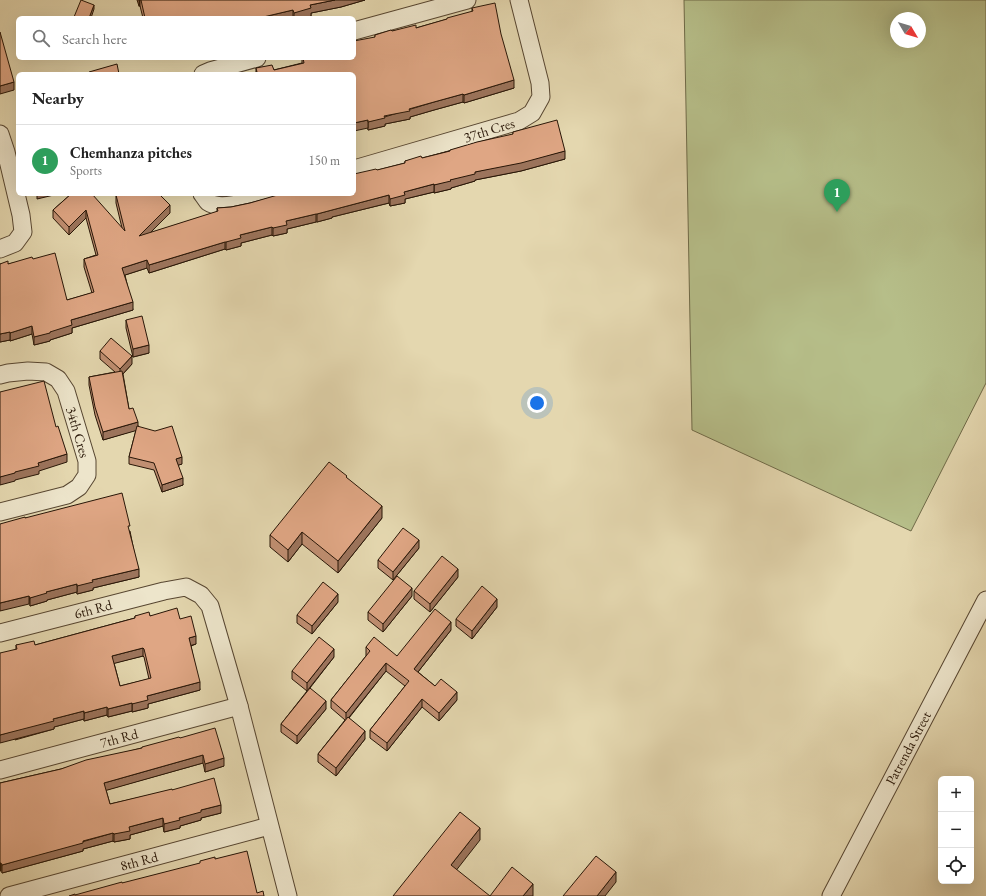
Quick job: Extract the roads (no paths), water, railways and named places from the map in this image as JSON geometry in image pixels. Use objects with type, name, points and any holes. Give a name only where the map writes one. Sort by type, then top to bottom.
[{"type":"street","points":[[356,30],[467,0]]},
{"type":"street","name":"37th Cres","points":[[356,168],[519,121],[532,113],[541,97],[540,83],[519,0]]},
{"type":"street","points":[[208,72],[250,60]]},
{"type":"street","points":[[0,134],[16,192]]},
{"type":"street","points":[[0,249],[15,243],[23,232],[17,196]]},
{"type":"street","points":[[203,196],[207,202],[221,206],[263,196]]},
{"type":"street","name":"34th Cres","points":[[0,375],[28,371],[46,372],[58,379],[66,391],[87,461],[86,475],[79,487],[67,496],[0,512]]},
{"type":"street","name":"6th Rd","points":[[0,633],[164,591],[186,587],[201,595],[210,606],[239,706]]},
{"type":"street","name":"Patrenda Street","points":[[831,896],[986,600]]},
{"type":"street","points":[[239,706],[288,896]]},
{"type":"street","name":"7th Rd","points":[[0,770],[239,706]]},
{"type":"street","name":"8th Rd","points":[[9,896],[269,826]]},
{"type":"place","name":"Chemhanza pitches","points":[[837,212]]}]
